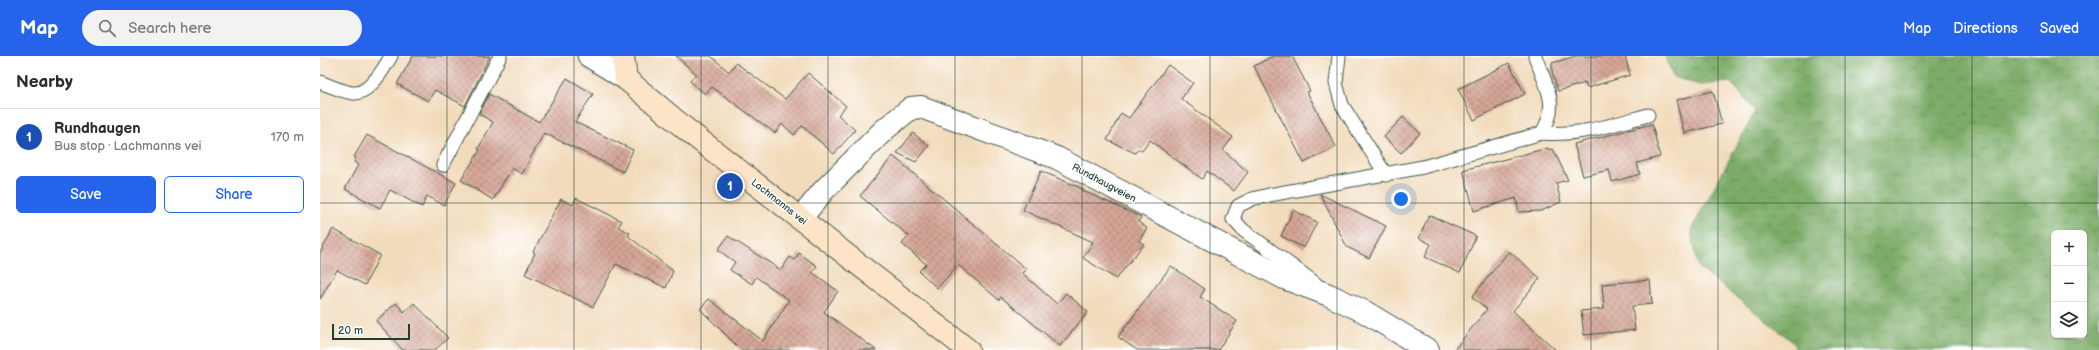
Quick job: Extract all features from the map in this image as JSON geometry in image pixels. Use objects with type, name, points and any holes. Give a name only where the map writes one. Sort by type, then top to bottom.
[{"type":"street","name":"Lachmanns vei","points":[[589,56],[626,79],[687,130],[968,350]]},
{"type":"street","points":[[623,56],[626,79]]},
{"type":"street","name":"Rundhaugveien","points":[[800,219],[824,190],[884,130],[911,108],[921,107],[1057,158],[1284,278],[1329,294],[1365,312],[1428,350]]},
{"type":"lane","points":[[320,82],[355,93],[365,89],[383,71],[391,56]]},
{"type":"lane","points":[[443,164],[500,56]]},
{"type":"lane","points":[[1339,56],[1336,83],[1342,104],[1386,175]]},
{"type":"lane","points":[[1535,56],[1552,108],[1550,120],[1542,133]]},
{"type":"lane","points":[[1329,294],[1243,230],[1233,219],[1238,206],[1252,199],[1269,195],[1386,175],[1423,167],[1542,133],[1561,135],[1582,133],[1648,115]]},
{"type":"green space","points":[[1665,56],[2099,56],[2099,350],[1796,350],[1793,342],[1698,267],[1691,230],[1755,112],[1731,82],[1700,85],[1673,77]]},
{"type":"building","points":[[413,56],[490,56],[465,106],[435,90],[428,101],[397,84]]},
{"type":"building","points":[[676,56],[711,56],[729,72],[736,63],[785,99],[808,73],[846,106],[838,115],[855,130],[834,154],[802,126],[794,135],[782,124],[775,133],[712,87],[705,94],[690,81],[696,74]]},
{"type":"building","points":[[1273,56],[1292,56],[1310,91],[1307,92],[1336,147],[1304,163],[1254,66]]},
{"type":"building","points":[[1576,56],[1625,56],[1630,75],[1587,88],[1585,83],[1558,91],[1552,72],[1552,63]]},
{"type":"building","points":[[1509,63],[1525,94],[1474,120],[1458,89]]},
{"type":"building","points":[[1168,65],[1193,83],[1181,99],[1233,137],[1223,150],[1248,172],[1234,191],[1207,171],[1202,179],[1150,140],[1142,151],[1138,149],[1135,153],[1107,140],[1121,113],[1129,118]]},
{"type":"building","points":[[567,78],[593,94],[575,122],[633,150],[623,172],[544,133],[522,174],[512,168],[493,200],[461,180],[480,150],[478,149],[493,122],[479,114],[489,94],[539,122]]},
{"type":"building","points":[[1713,91],[1722,124],[1684,133],[1676,100]]},
{"type":"building","points":[[1403,117],[1420,133],[1401,153],[1384,137]]},
{"type":"building","points":[[1652,124],[1660,157],[1637,163],[1640,174],[1612,182],[1609,170],[1583,176],[1574,144]]},
{"type":"building","points":[[913,133],[929,146],[916,162],[897,153]]},
{"type":"building","points":[[367,135],[456,183],[444,205],[427,196],[422,207],[390,190],[380,208],[345,189],[358,165],[354,162],[356,158],[354,157]]},
{"type":"building","points":[[1548,148],[1549,150],[1553,149],[1568,180],[1556,183],[1561,202],[1541,211],[1519,212],[1516,198],[1474,211],[1463,170]]},
{"type":"building","points":[[893,156],[1026,269],[1022,273],[1057,304],[1066,293],[1088,312],[1060,346],[1001,297],[999,300],[958,265],[937,288],[919,271],[926,264],[902,244],[909,236],[860,196]]},
{"type":"building","points":[[1041,171],[1141,217],[1138,222],[1147,228],[1139,241],[1144,244],[1116,279],[1083,258],[1093,242],[1023,210]]},
{"type":"building","points":[[1320,194],[1386,226],[1369,258],[1347,247]]},
{"type":"building","points":[[576,198],[622,221],[618,227],[630,233],[628,236],[673,271],[666,288],[616,264],[593,307],[525,274],[535,253],[533,252],[561,199],[573,205]]},
{"type":"building","points":[[1293,210],[1317,222],[1304,248],[1281,236]]},
{"type":"building","points":[[1429,215],[1476,236],[1460,273],[1425,257],[1431,244],[1419,238]]},
{"type":"building","points":[[333,229],[380,255],[365,285],[337,270],[320,299],[320,253]]},
{"type":"building","points":[[728,236],[781,270],[790,257],[795,260],[799,253],[817,266],[812,272],[838,291],[824,312],[876,350],[741,350],[700,309],[709,299],[763,341],[789,300],[756,277],[752,284],[730,270],[735,262],[718,250]]},
{"type":"building","points":[[1509,251],[1540,278],[1513,311],[1556,350],[1454,350],[1487,309],[1472,297]]},
{"type":"building","points":[[1171,266],[1205,289],[1200,297],[1237,321],[1218,350],[1137,350],[1118,337]]},
{"type":"building","points":[[1650,280],[1652,304],[1632,306],[1635,330],[1584,335],[1581,311],[1604,309],[1602,284]]},
{"type":"building","points":[[396,303],[404,312],[414,303],[448,338],[435,350],[403,350],[376,321]]},
{"type":"place","name":"Rundhaugen","points":[[730,186]]}]
